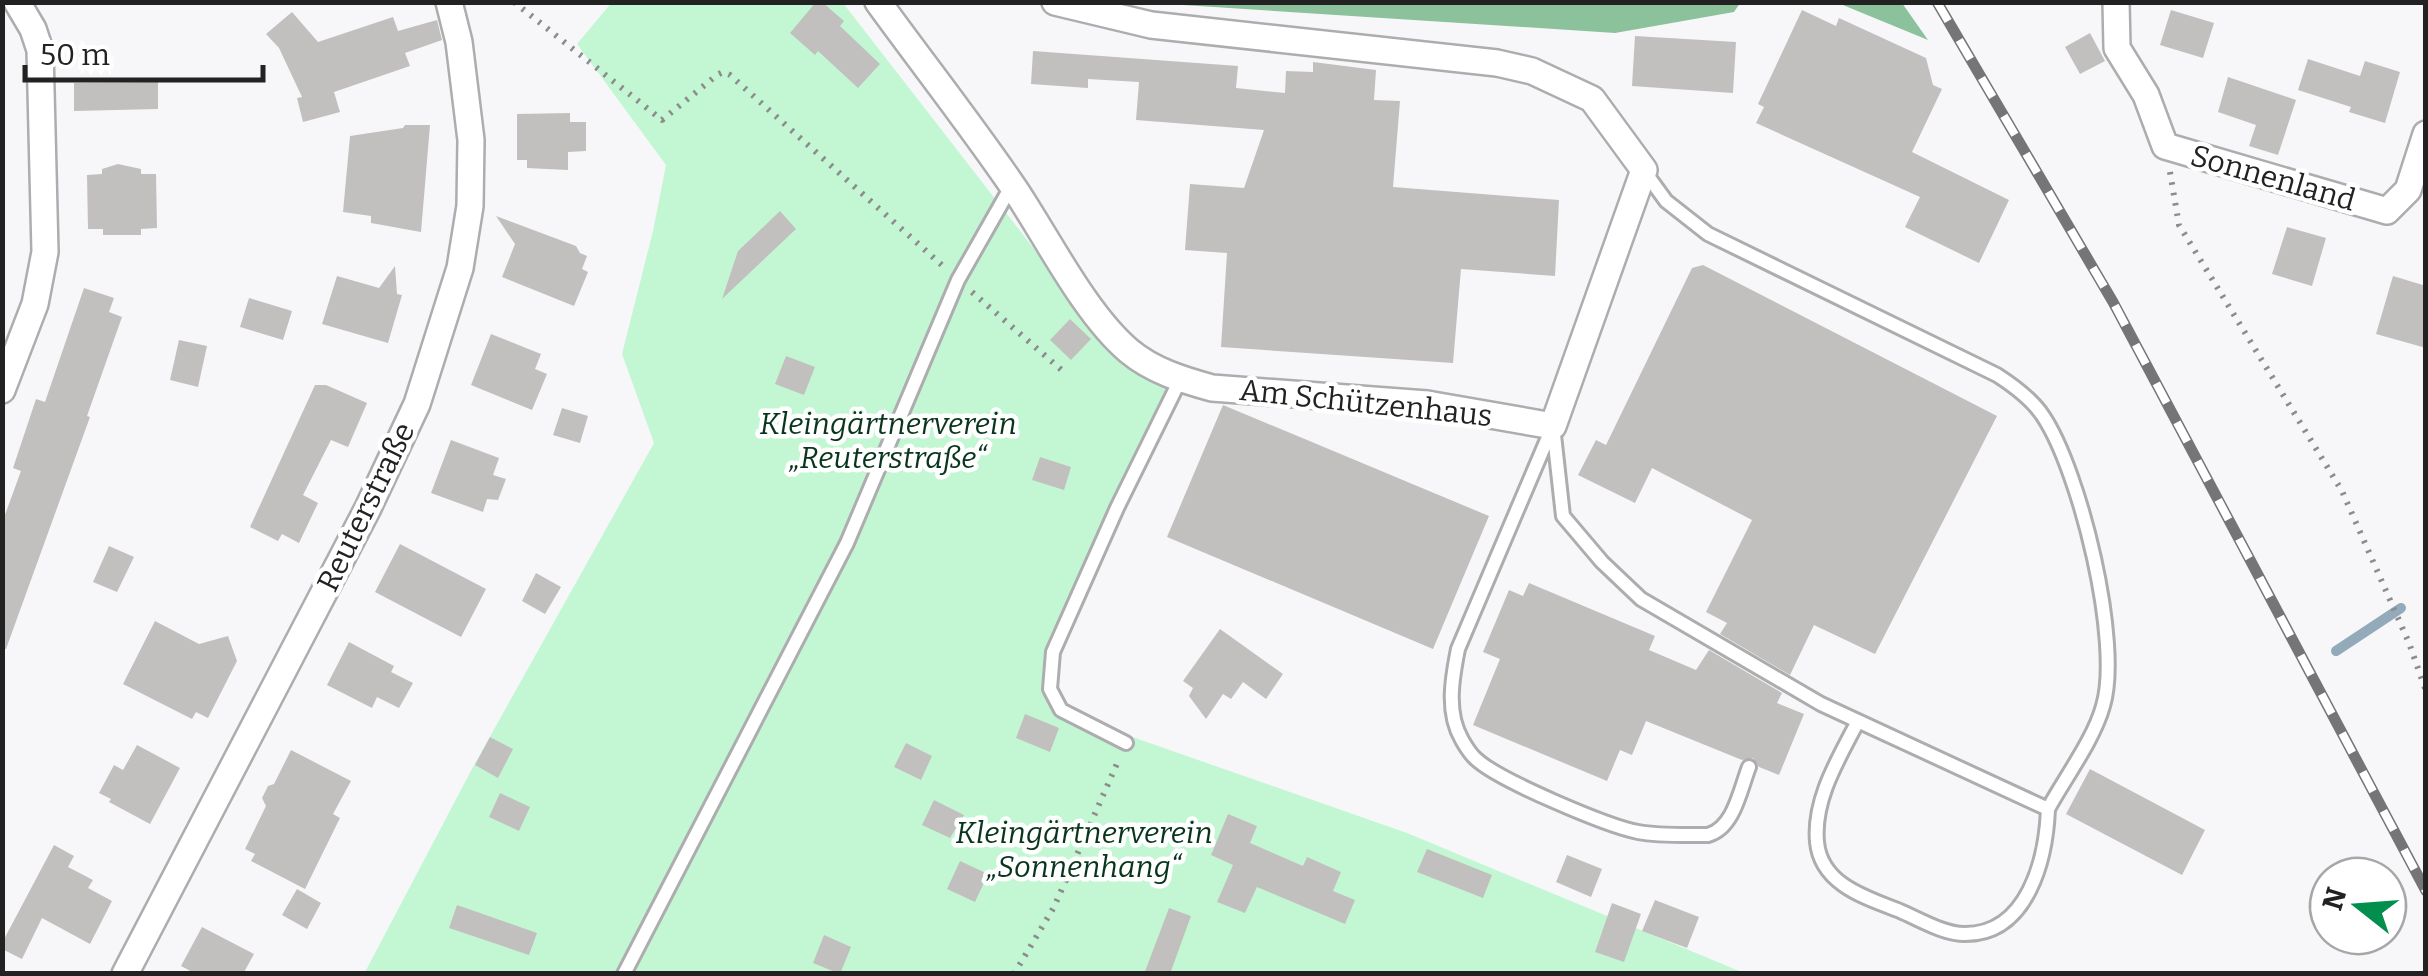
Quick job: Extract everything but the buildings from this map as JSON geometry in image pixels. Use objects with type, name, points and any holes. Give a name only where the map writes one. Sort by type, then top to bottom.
[{"type":"street","points":[[2,390],[35,304],[45,252],[40,50],[17,2]]},
{"type":"street","name":"Reuterstraße","points":[[124,974],[368,508],[417,404],[460,268],[470,206],[471,140],[459,42],[449,2]]},
{"type":"street","name":"Am Schützenhaus","points":[[878,2],[1012,185],[1098,317],[1126,349],[1180,380],[1212,388],[1427,404],[1552,426]]},
{"type":"street","points":[[1055,2],[1150,24],[1497,63],[1532,71],[1592,99],[1644,170],[1552,426]]},
{"type":"street","name":"Sonnenland","points":[[2116,2],[2117,48],[2146,96],[2166,146],[2387,212],[2408,190],[2426,134]]},
{"type":"lane","points":[[1644,170],[1666,201],[1708,234],[2017,388],[2043,415],[2071,473],[2107,621],[2110,659],[2103,707],[2048,808],[2043,854],[2028,893],[2010,920],[1987,931],[1953,933],[1858,894],[1826,868],[1817,845],[1819,810],[1829,779],[1858,721]]},
{"type":"lane","points":[[624,974],[848,542],[958,280],[1012,185]]},
{"type":"lane","points":[[1126,743],[1061,710],[1050,689],[1053,652],[1180,380]]},
{"type":"lane","points":[[1552,426],[1563,516],[1602,562],[1641,599],[1806,696],[2048,808]]},
{"type":"lane","points":[[1552,426],[1458,650],[1452,677],[1452,710],[1459,736],[1473,758],[1492,772],[1640,832],[1718,832],[1729,820],[1749,767]]},
{"type":"path","points":[[514,2],[662,120],[718,75],[730,75],[1065,373]]},
{"type":"path","points":[[2166,146],[2180,225],[2342,491],[2426,691]]},
{"type":"path","points":[[1014,974],[1054,907],[1126,743]]},
{"type":"green space","name":"Kleingärtnerverein „Reuterstraße“","points":[[612,2],[843,3],[1101,335],[1137,371],[1171,393],[1051,652],[1047,691],[1061,712],[1407,833],[1744,973],[364,974],[473,767],[654,443],[622,354],[666,165],[577,44]]},
{"type":"green space","points":[[1152,3],[1740,3],[1734,12],[1615,33]]},
{"type":"green space","points":[[1838,3],[1902,3],[1928,40]]},
{"type":"waterway","points":[[2336,651],[2401,608]]},
{"type":"railway","points":[[1937,2],[2113,302],[2426,891]]},
{"type":"park label","name":"Kleingärtnerverein „Sonnenhang“","points":[[1084,850]]}]
